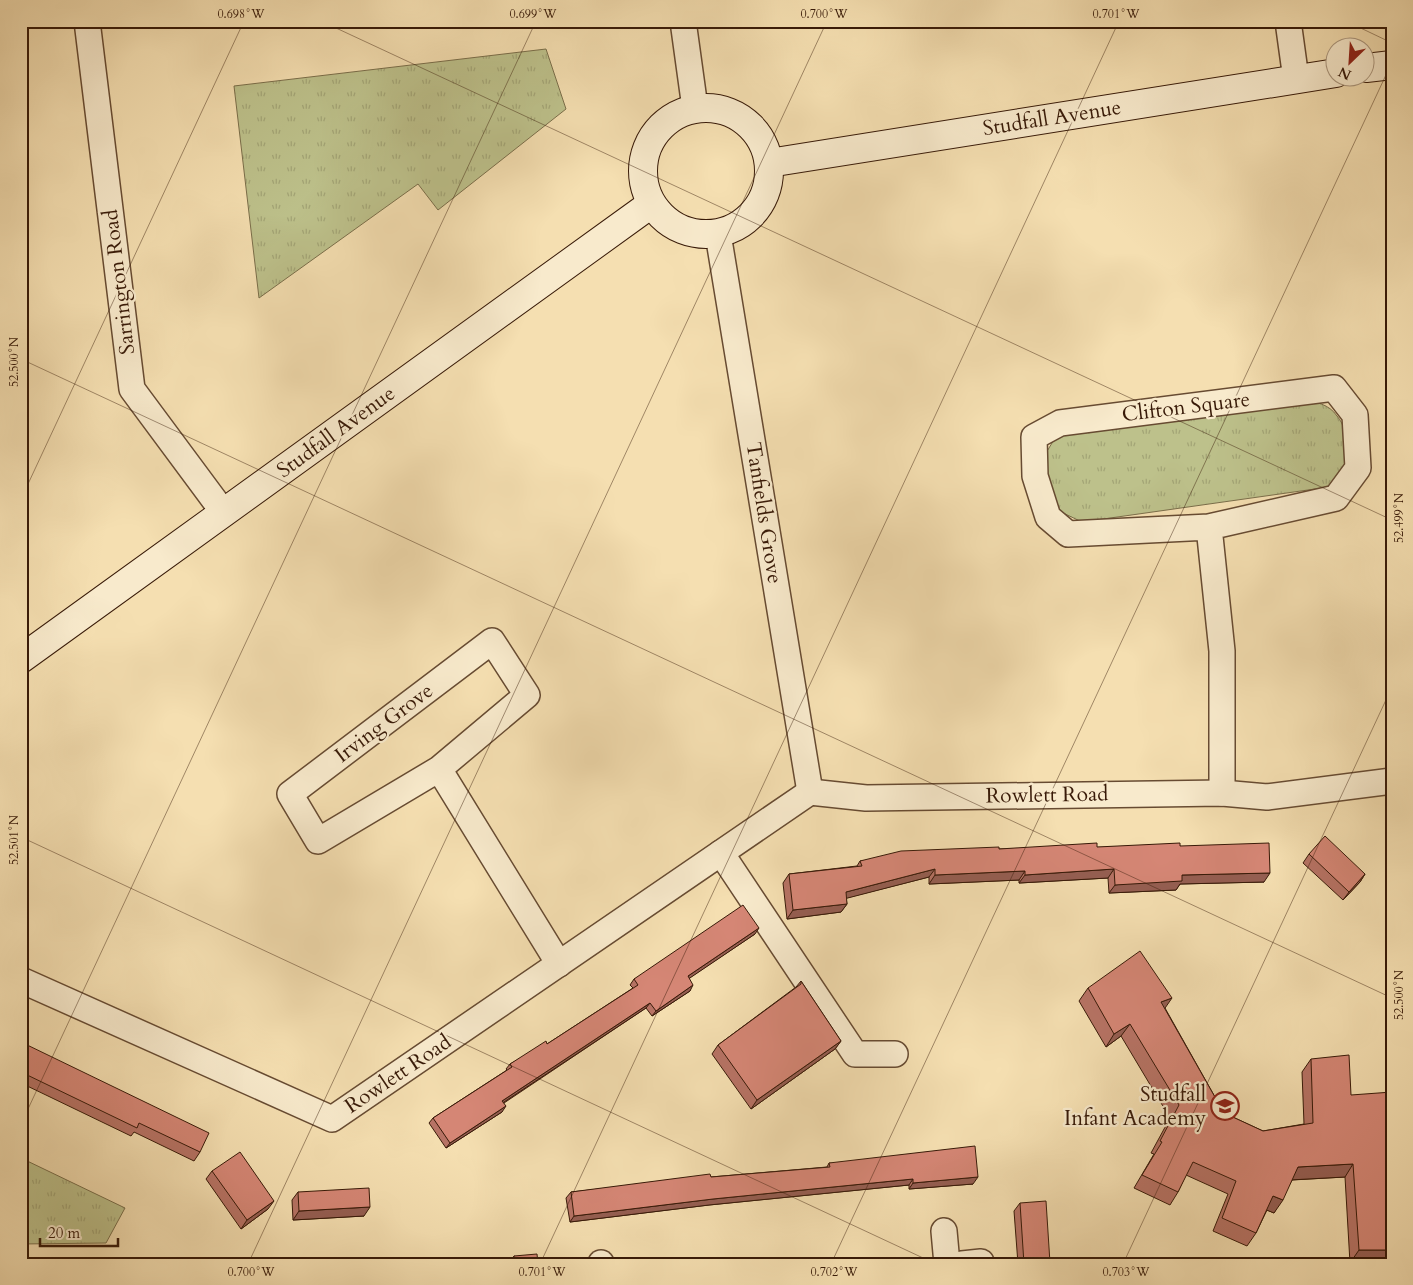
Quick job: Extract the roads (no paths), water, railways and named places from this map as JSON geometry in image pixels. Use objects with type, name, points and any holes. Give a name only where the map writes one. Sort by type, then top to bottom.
[{"type":"street","name":"Sarrington Road","points":[[87,21],[132,389],[224,513]]},
{"type":"street","points":[[683,21],[695,108]]},
{"type":"street","points":[[1288,21],[1296,79]]},
{"type":"street","points":[[1376,66],[1392,64]]},
{"type":"street","name":"Studfall Avenue","points":[[770,163],[1326,74]]},
{"type":"street","points":[[695,108],[716,108],[736,114],[746,122],[764,144],[770,163],[769,182],[763,200],[751,216],[736,228],[718,234],[698,234],[680,229],[664,219],[652,204],[644,185],[642,164],[648,144],[659,127],[670,119],[695,108]]},
{"type":"street","name":"Studfall Avenue","points":[[21,659],[652,204]]},
{"type":"street","name":"Tanfields Grove","points":[[718,234],[810,792]]},
{"type":"street","name":"Clifton Square","points":[[1334,388],[1355,414],[1358,468],[1336,498],[1209,527],[1068,534],[1048,517],[1035,476],[1034,437],[1060,422],[1334,388]]},
{"type":"street","points":[[1209,527],[1222,651],[1222,792]]},
{"type":"street","name":"Irving Grove","points":[[492,641],[527,695],[439,769],[318,841],[290,794],[492,641]]},
{"type":"street","points":[[439,769],[559,964]]},
{"type":"street","name":"Rowlett Road","points":[[21,980],[332,1119],[810,792],[866,798],[1222,792],[1267,797],[1392,781]]},
{"type":"street","points":[[721,853],[855,1054],[895,1054]]},
{"type":"street","points":[[944,1231],[947,1264]]},
{"type":"place","name":"Studfall Infant Academy","points":[[1225,1106]]}]
